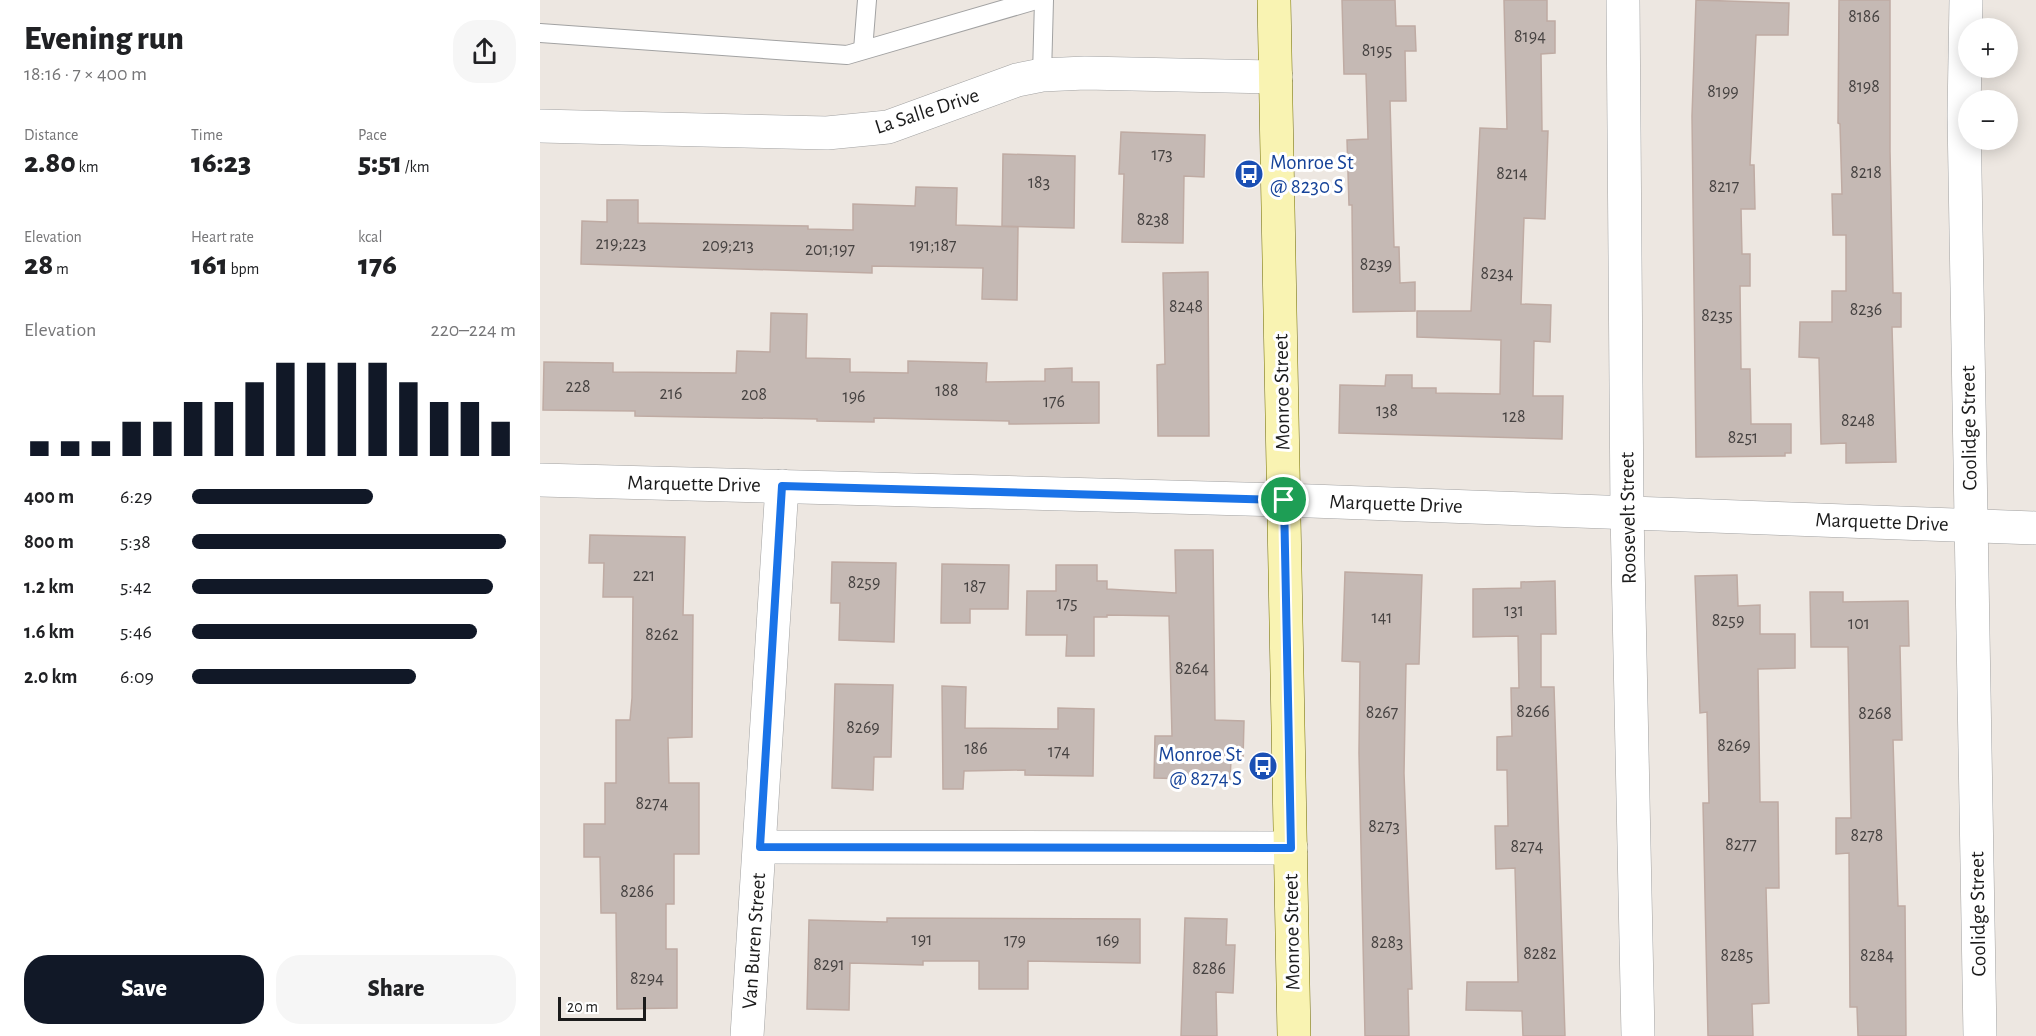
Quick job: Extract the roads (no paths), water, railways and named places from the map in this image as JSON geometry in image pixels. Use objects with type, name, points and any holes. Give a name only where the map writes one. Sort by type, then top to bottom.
[{"type":"street","name":"Monroe Street","points":[[1274,0],[1294,1036]]},
{"type":"street","name":"Roosevelt Street","points":[[1623,0],[1627,512],[1638,1036]]},
{"type":"street","name":"Coolidge Street","points":[[1966,0],[1964,115],[1980,1036]]},
{"type":"street","name":"La Salle Drive","points":[[540,126],[827,133],[863,131],[888,127],[1017,80],[1042,75],[1085,73],[1276,77]]},
{"type":"street","name":"Marquette Drive","points":[[540,480],[1284,500],[2036,528]]},
{"type":"street","name":"Van Buren Street","points":[[747,1036],[782,486]]},
{"type":"street","points":[[760,847],[1291,848]]},
{"type":"lane","points":[[863,50],[867,0]]},
{"type":"lane","points":[[540,33],[847,55],[1036,0]]},
{"type":"lane","points":[[1042,75],[1044,0]]},
{"type":"place","name":"Monroe St @ 8230 S","points":[[1249,174]]},
{"type":"place","name":"Monroe St @ 8274 S","points":[[1263,766]]}]
